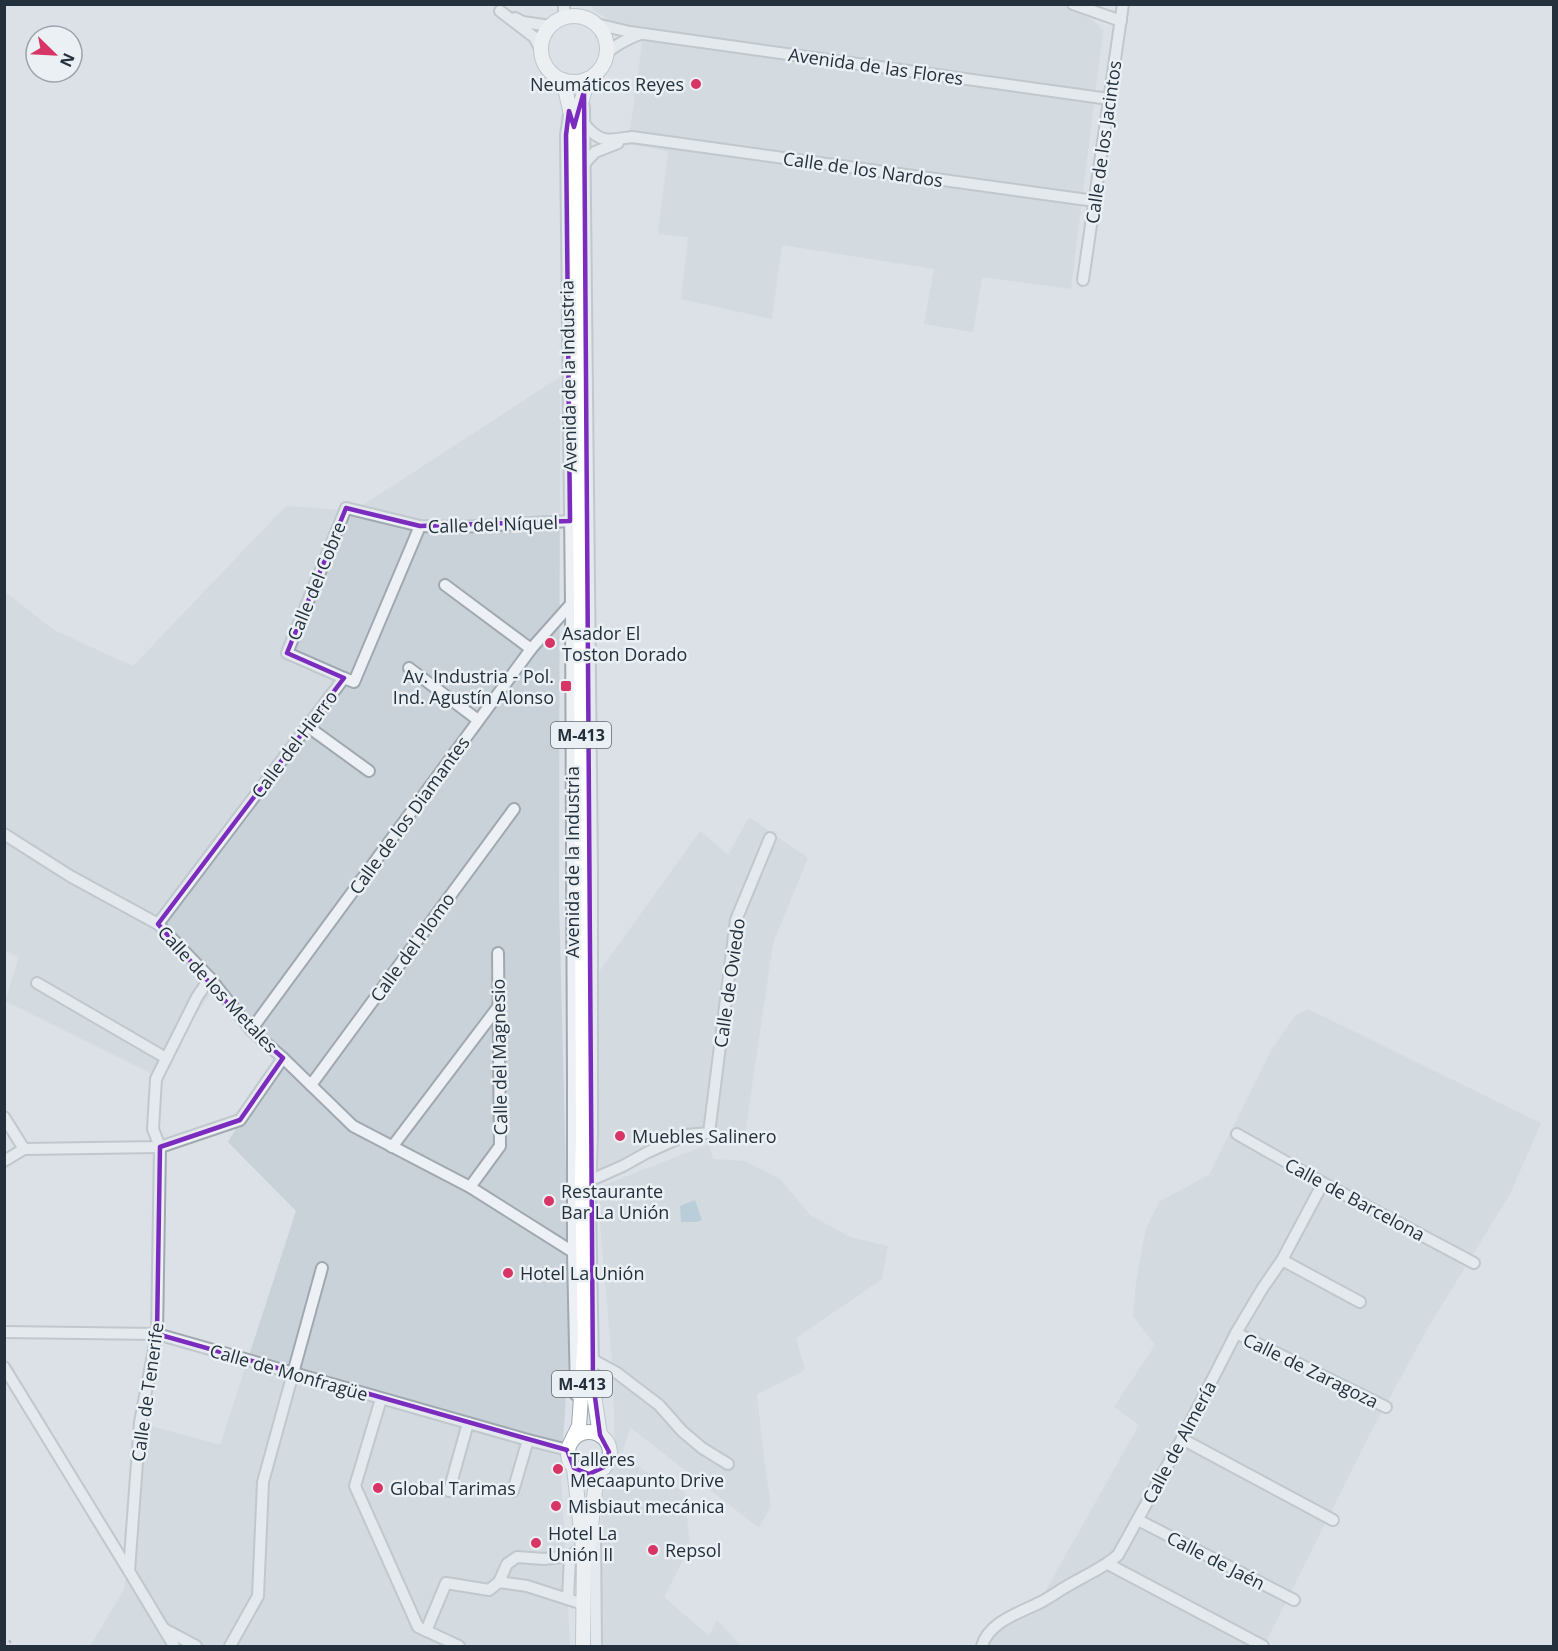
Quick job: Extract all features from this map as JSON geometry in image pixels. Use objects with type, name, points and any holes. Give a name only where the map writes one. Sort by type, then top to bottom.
[{"type":"main road","points":[[586,85],[563,80],[552,73],[544,63],[541,50],[543,37],[561,13],[588,15],[604,34],[606,54]]},
{"type":"main road","name":"M-413","points":[[586,85],[598,71],[606,54]]},
{"type":"main road","name":"Avenida de la Industria","points":[[563,80],[569,111],[580,130]]},
{"type":"main road","name":"Avenida de la Industria","points":[[572,1440],[579,1426],[585,1335],[582,1192],[579,110],[586,85]]},
{"type":"main road","name":"Avenida de la Industria","points":[[585,1335],[600,1435]]},
{"type":"main road","points":[[572,1440],[588,1432],[600,1435]]},
{"type":"main road","name":"M-413","points":[[590,1647],[592,1510],[597,1472],[604,1467],[609,1452],[608,1444],[600,1435]]},
{"type":"main road","name":"M-413","points":[[572,1440],[570,1461],[574,1468],[583,1547],[583,1647]]},
{"type":"main road","points":[[574,1468],[589,1474],[597,1472]]},
{"type":"street","points":[[1073,4],[1120,21]]},
{"type":"street","name":"Calle de los Jacintos","points":[[1083,280],[1123,4]]},
{"type":"street","points":[[541,50],[534,37],[500,12],[523,22],[561,13]]},
{"type":"street","name":"Avenida de las Flores","points":[[588,15],[630,32],[1109,99]]},
{"type":"street","points":[[606,54],[621,42],[643,33]]},
{"type":"street","name":"Avenida de la Industria","points":[[569,111],[566,135],[575,1292],[572,1440]]},
{"type":"street","name":"Avenida de la Industria","points":[[580,130],[585,163],[592,893],[590,1204],[593,1382]]},
{"type":"street","name":"Calle de los Nardos","points":[[580,130],[602,139],[632,137],[1095,201]]},
{"type":"street","name":"Calle de los Nardos","points":[[585,163],[595,152],[632,137]]},
{"type":"street","name":"Calle del Níquel","points":[[346,508],[420,526],[460,527],[570,521]]},
{"type":"street","name":"Calle del Cobre","points":[[344,678],[287,653],[346,508]]},
{"type":"street","name":"Calle del Hierro","points":[[158,924],[344,678],[354,682],[420,526]]},
{"type":"street","points":[[445,585],[531,649]]},
{"type":"street","name":"Calle de los Diamantes","points":[[251,1030],[531,649],[571,604]]},
{"type":"street","points":[[409,668],[478,720]]},
{"type":"street","points":[[307,726],[369,771]]},
{"type":"street","name":"Calle del Plomo","points":[[311,1085],[514,809]]},
{"type":"street","name":"Calle de los Metales","points":[[4,834],[70,876],[158,924],[210,978],[251,1030],[353,1126],[470,1187],[573,1252]]},
{"type":"street","name":"Calle de Oviedo","points":[[591,1180],[687,1135],[709,1133],[736,920],[770,838]]},
{"type":"street","name":"Calle del Magnesio","points":[[470,1187],[500,1146],[498,953]]},
{"type":"street","name":"Calle de Tenerife","points":[[129,1571],[140,1422],[157,1334],[160,1147],[153,1129],[156,1079],[197,996],[210,978]]},
{"type":"street","points":[[37,983],[166,1058]]},
{"type":"street","points":[[392,1147],[498,1007]]},
{"type":"street","points":[[4,1161],[24,1149],[160,1147],[240,1120],[283,1058]]},
{"type":"street","points":[[4,1118],[24,1149]]},
{"type":"street","name":"Calle de Barcelona","points":[[1237,1134],[1323,1183],[1474,1263]]},
{"type":"street","name":"Calle de Almería","points":[[982,1647],[983,1640],[996,1626],[1108,1564],[1118,1555],[1182,1439],[1236,1333],[1282,1260],[1323,1183]]},
{"type":"street","points":[[1282,1260],[1360,1302]]},
{"type":"street","points":[[230,1647],[258,1596],[263,1482],[322,1269]]},
{"type":"street","name":"Calle de Monfragüe","points":[[4,1332],[157,1334],[528,1440],[572,1440]]},
{"type":"street","name":"Calle de Zaragoza","points":[[1236,1333],[1386,1407]]},
{"type":"street","points":[[593,1360],[617,1373],[659,1405],[682,1431],[702,1448],[728,1464]]},
{"type":"street","points":[[4,1367],[174,1647]]},
{"type":"street","points":[[381,1399],[355,1486],[418,1628],[459,1647]]},
{"type":"street","points":[[449,1491],[468,1423]]},
{"type":"street","points":[[1182,1439],[1333,1520]]},
{"type":"street","points":[[513,1491],[528,1440]]},
{"type":"street","points":[[592,1510],[595,1531],[596,1647]]},
{"type":"street","name":"Calle de Jaén","points":[[1138,1520],[1294,1600]]},
{"type":"street","points":[[426,1631],[446,1583],[489,1590],[499,1582],[507,1564],[517,1557],[544,1559],[570,1556],[583,1547]]},
{"type":"street","points":[[568,1599],[570,1556]]},
{"type":"street","points":[[1108,1564],[1263,1647]]},
{"type":"street","points":[[499,1582],[527,1586],[583,1604]]},
{"type":"street","points":[[163,1629],[196,1647]]},
{"type":"highlighted area","points":[[584,91],[593,1382],[600,1435],[609,1452],[604,1467],[589,1474],[574,1468],[567,1450],[157,1334],[160,1147],[240,1120],[283,1058],[251,1030],[158,924],[344,678],[287,653],[346,508],[420,526],[570,521],[566,135],[569,111],[574,127]]},
{"type":"shaded area","points":[[592,5],[1077,5],[1103,30],[1071,289],[982,277],[973,332],[924,324],[934,269],[782,245],[772,319],[681,299],[688,237],[658,234],[668,151],[628,144],[644,30],[622,28],[592,9]]},
{"type":"shaded area","points":[[560,377],[559,900],[570,1332],[561,1473],[570,1646],[90,1646],[124,1590],[148,1425],[220,1445],[296,1211],[228,1142],[278,1059],[215,988],[152,1074],[5,1001],[19,957],[4,950],[4,591],[54,630],[133,666],[286,506],[354,511]]},
{"type":"shaded area","points":[[749,817],[808,858],[773,943],[745,1134],[713,1129],[599,1174],[599,972],[700,831],[728,855]]},
{"type":"shaded area","points":[[1308,1009],[1541,1123],[1510,1194],[1429,1326],[1372,1430],[1264,1646],[986,1646],[999,1627],[1037,1606],[1139,1425],[1114,1407],[1155,1345],[1133,1316],[1136,1282],[1146,1228],[1160,1201],[1209,1175],[1272,1049],[1296,1015]]},
{"type":"shaded area","points":[[709,1144],[713,1159],[745,1161],[780,1179],[810,1215],[850,1237],[888,1246],[882,1279],[796,1338],[805,1370],[757,1394],[771,1506],[759,1528],[630,1427],[621,1458],[684,1492],[690,1546],[664,1597],[709,1636],[717,1620],[741,1646],[599,1646],[602,1487],[615,1455],[613,1373],[597,1188]]},
{"type":"water","points":[[695,1200],[702,1220],[681,1222],[680,1206]]},
{"type":"railway","points":[[4,1633],[13,1646]]},
{"type":"place","name":"Neumáticos Reyes","points":[[696,84]]},
{"type":"place","name":"Asador El Toston Dorado","points":[[550,643]]},
{"type":"place","name":"Av. Industria - Pol. Ind. Agustín Alonso","points":[[566,686]]},
{"type":"place","name":"Muebles Salinero","points":[[620,1136]]},
{"type":"place","name":"Restaurante Bar La Unión","points":[[549,1201]]},
{"type":"place","name":"Hotel La Unión","points":[[508,1273]]},
{"type":"place","name":"Talleres Mecaapunto Drive","points":[[558,1469]]},
{"type":"place","name":"Global Tarimas","points":[[378,1488]]},
{"type":"place","name":"Misbiaut mecánica","points":[[556,1506]]},
{"type":"place","name":"Hotel La Unión II","points":[[536,1543]]},
{"type":"place","name":"Repsol","points":[[653,1550]]}]
